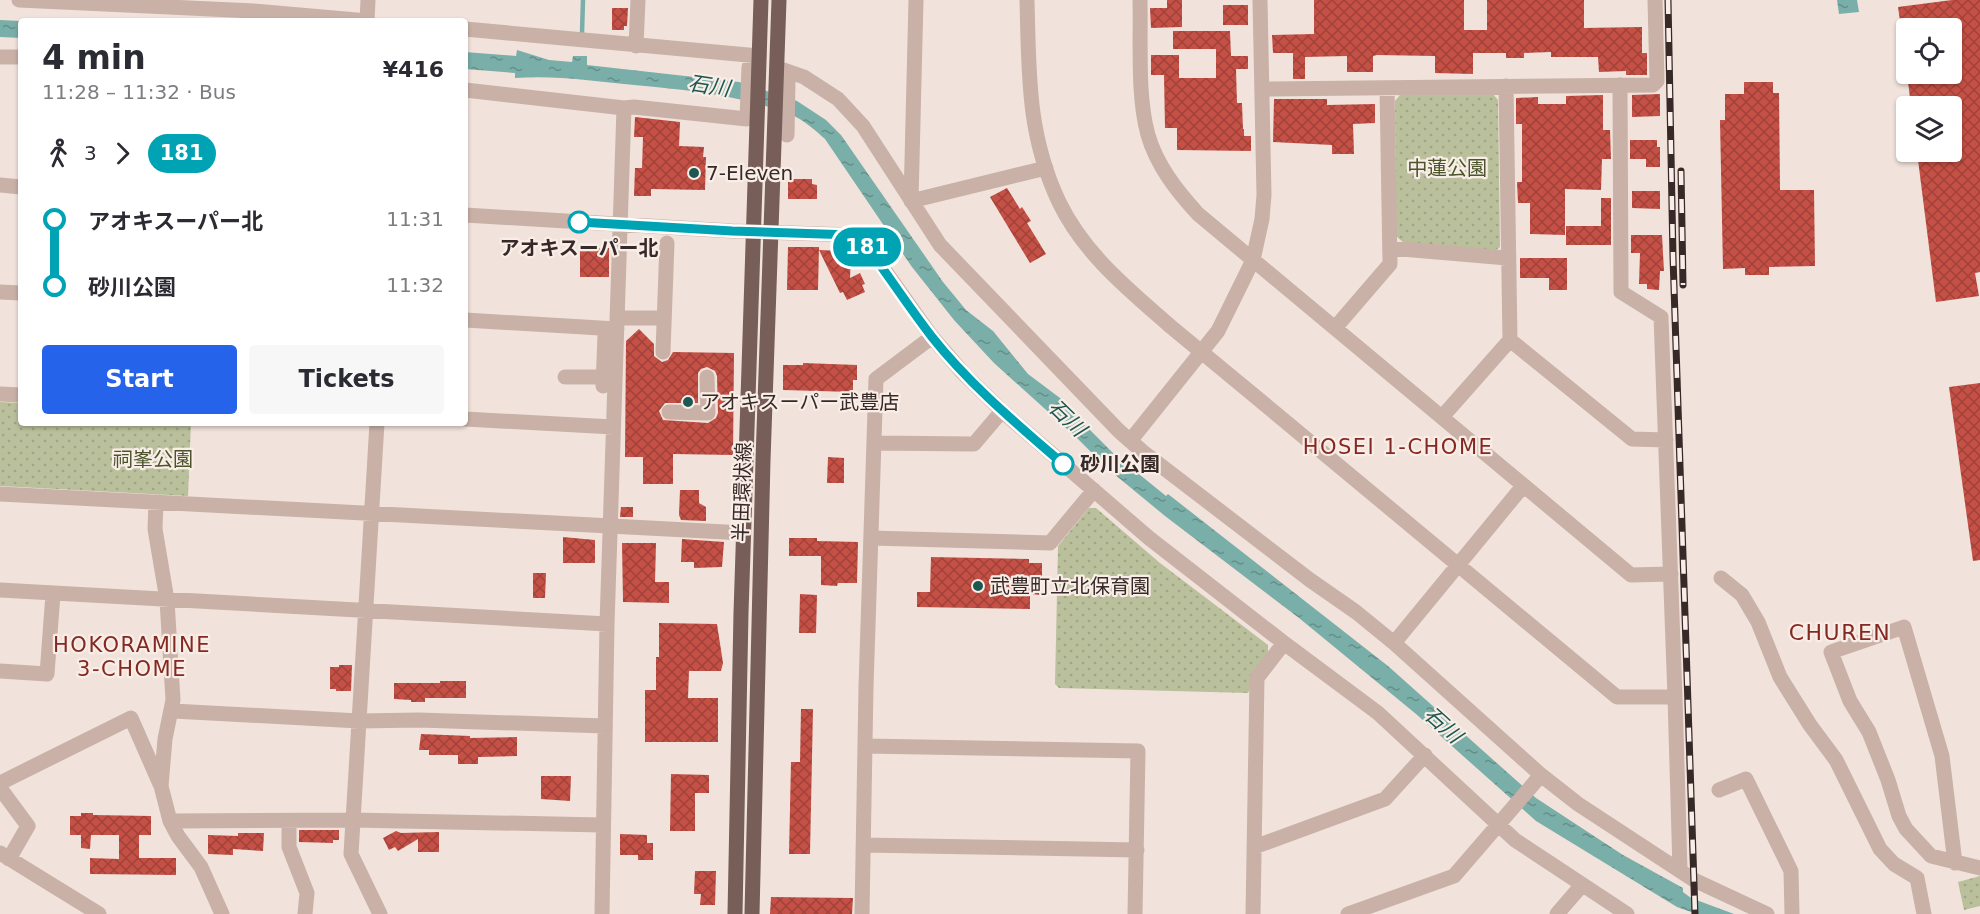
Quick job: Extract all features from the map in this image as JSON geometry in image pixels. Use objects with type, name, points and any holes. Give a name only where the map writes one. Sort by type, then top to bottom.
[{"type":"main road","name":"半田環状線","points":[[735,914],[737,758],[753,231],[753,119],[761,0]]},
{"type":"main road","name":"半田環状線","points":[[752,914],[771,231],[782,130],[779,0]]},
{"type":"street","points":[[19,0],[98,2],[334,18]]},
{"type":"street","points":[[368,0],[368,18]]},
{"type":"street","points":[[636,46],[638,0]]},
{"type":"street","points":[[910,201],[916,0]]},
{"type":"street","points":[[1027,0],[1031,105],[1037,140],[1059,202],[1087,247],[1127,289],[1200,351],[1617,697],[1676,697]]},
{"type":"street","points":[[1140,0],[1143,102],[1148,135],[1156,155],[1180,194],[1198,214],[1631,575],[1671,574]]},
{"type":"street","points":[[1130,441],[1218,331],[1253,260],[1262,219],[1264,195],[1260,0]]},
{"type":"street","points":[[1263,89],[1653,85],[1658,81],[1655,0]]},
{"type":"street","points":[[468,29],[636,46],[756,64]]},
{"type":"street","points":[[0,57],[18,57]]},
{"type":"street","points":[[781,74],[804,77],[838,99],[862,126],[940,245],[1130,441],[1182,484],[1356,612],[1394,643],[1541,775],[1578,804],[1701,884],[1767,914]]},
{"type":"street","points":[[1620,85],[1621,292],[1661,316],[1676,697],[1680,870]]},
{"type":"street","points":[[1443,417],[1510,340],[1506,86]]},
{"type":"street","points":[[1335,328],[1390,264],[1387,88]]},
{"type":"street","points":[[468,90],[624,108],[634,107],[753,119]]},
{"type":"street","points":[[602,914],[607,624],[624,108]]},
{"type":"street","points":[[910,201],[1046,168]]},
{"type":"street","points":[[0,185],[18,187]]},
{"type":"street","points":[[468,214],[852,235],[862,240],[932,337],[963,373],[1002,411],[1149,537],[1378,713],[1515,840],[1627,914]]},
{"type":"street","points":[[663,352],[667,243]]},
{"type":"street","points":[[1390,248],[1507,258]]},
{"type":"street","points":[[0,291],[18,293]]},
{"type":"street","points":[[468,320],[616,327],[663,318]]},
{"type":"street","points":[[565,377],[603,382],[616,327]]},
{"type":"street","points":[[862,914],[876,379],[932,337]]},
{"type":"street","points":[[1510,340],[1632,439],[1666,440]]},
{"type":"street","points":[[669,412],[708,413],[707,377]]},
{"type":"street","points":[[0,394],[18,395]]},
{"type":"street","points":[[875,443],[974,444],[1002,411]]},
{"type":"street","points":[[468,419],[614,427]]},
{"type":"street","points":[[377,426],[351,854],[380,914]]},
{"type":"street","points":[[1394,643],[1523,486]]},
{"type":"street","points":[[871,538],[1050,543],[1094,490]]},
{"type":"street","points":[[0,494],[744,533]]},
{"type":"street","points":[[156,502],[155,529],[167,600],[172,711],[165,739],[161,786]]},
{"type":"street","points":[[1721,578],[1742,595],[1758,622],[1780,678],[1836,760],[1885,857],[1917,878],[1924,914]]},
{"type":"street","points":[[0,590],[607,624]]},
{"type":"street","points":[[0,671],[48,674],[53,594]]},
{"type":"street","points":[[1955,863],[1942,756],[1904,627],[1831,652],[1850,701],[1869,732],[1899,816],[1906,829],[1931,856],[1955,863],[1980,867]]},
{"type":"street","points":[[1253,914],[1257,678],[1284,643]]},
{"type":"street","points":[[172,711],[358,721],[419,720],[605,726]]},
{"type":"street","points":[[99,914],[5,856],[28,826],[0,785],[131,718],[161,786],[170,821],[201,867],[222,914]]},
{"type":"street","points":[[866,746],[1138,751],[1135,914]]},
{"type":"street","points":[[1254,847],[1385,799],[1425,755]]},
{"type":"street","points":[[1348,914],[1454,876],[1541,775]]},
{"type":"street","points":[[1719,790],[1746,779],[1791,871],[1792,914]]},
{"type":"street","points":[[170,821],[352,820],[602,825]]},
{"type":"street","points":[[289,821],[289,847],[307,893],[305,914]]},
{"type":"street","points":[[864,845],[1137,850]]},
{"type":"street","points":[[1557,914],[1582,885]]},
{"type":"green space","name":"中蓮公園","points":[[1493,94],[1498,100],[1500,247],[1496,250],[1404,243],[1396,236],[1395,101],[1400,95]]},
{"type":"green space","name":"祠峯公園","points":[[0,402],[18,403],[18,426],[191,426],[188,496],[0,486]]},
{"type":"green space","name":"砂川公園","points":[[1089,508],[1096,508],[1160,563],[1268,645],[1268,652],[1248,693],[1059,688],[1055,684],[1058,546]]},
{"type":"green space","points":[[1980,876],[1980,906],[1964,910],[1958,882]]},
{"type":"water","points":[[1837,0],[1857,0],[1859,12],[1839,14]]},
{"type":"water","points":[[0,20],[18,21],[18,38],[0,37]]},
{"type":"water","name":"石川","points":[[517,50],[549,60],[572,62],[573,56],[587,56],[587,65],[739,82],[797,101],[826,120],[841,135],[943,282],[966,310],[993,331],[1028,374],[1068,404],[1080,420],[1113,453],[1388,666],[1536,798],[1623,855],[1683,888],[1683,892],[1691,898],[1734,914],[1697,914],[1677,907],[1536,821],[1416,714],[1299,618],[1165,516],[1108,469],[994,363],[954,320],[912,267],[825,139],[805,123],[773,108],[714,94],[575,79],[515,78],[515,73],[468,69],[468,52],[516,56]]},
{"type":"building","points":[[1167,0],[1182,0],[1182,27],[1151,28],[1150,8],[1167,8]]},
{"type":"building","points":[[1314,0],[1464,0],[1464,30],[1487,30],[1487,0],[1584,0],[1584,28],[1642,27],[1642,53],[1647,53],[1647,75],[1626,75],[1626,71],[1599,72],[1598,57],[1551,57],[1551,52],[1524,53],[1524,58],[1506,58],[1506,53],[1473,53],[1473,74],[1435,73],[1435,56],[1373,56],[1373,72],[1347,72],[1347,56],[1305,57],[1305,79],[1293,79],[1293,53],[1273,53],[1272,35],[1314,34]]},
{"type":"building","points":[[1952,0],[1980,0],[1980,272],[1975,273],[1979,296],[1936,302],[1918,162],[1962,162],[1962,96],[1910,96],[1908,84],[1962,84],[1962,18],[1900,18],[1898,7]]},
{"type":"building","points":[[1223,5],[1248,5],[1248,25],[1223,25]]},
{"type":"building","points":[[612,8],[628,8],[627,26],[624,26],[624,30],[612,30]]},
{"type":"building","points":[[1173,31],[1230,31],[1231,56],[1248,56],[1248,69],[1236,69],[1237,103],[1242,103],[1244,136],[1251,136],[1251,151],[1177,150],[1177,128],[1165,128],[1164,75],[1151,75],[1151,55],[1179,55],[1179,78],[1216,78],[1216,49],[1173,49]]},
{"type":"building","points":[[1744,82],[1773,82],[1773,93],[1779,93],[1780,190],[1814,190],[1815,266],[1769,267],[1769,275],[1745,275],[1745,268],[1723,269],[1720,120],[1725,120],[1725,94],[1744,94]]},
{"type":"building","points":[[1660,94],[1660,116],[1632,117],[1632,95]]},
{"type":"building","points":[[1603,95],[1603,130],[1610,130],[1611,159],[1602,159],[1601,190],[1565,189],[1565,235],[1530,234],[1530,203],[1518,203],[1517,182],[1522,182],[1522,124],[1516,124],[1516,98],[1538,97],[1538,104],[1566,104],[1566,96]]},
{"type":"building","points":[[1274,99],[1327,99],[1327,105],[1375,104],[1375,123],[1353,124],[1354,154],[1332,154],[1332,145],[1273,142]]},
{"type":"building","points":[[635,117],[680,122],[679,146],[704,147],[705,190],[651,189],[651,196],[634,196],[635,168],[642,168],[643,137],[634,137]]},
{"type":"building","points":[[1630,140],[1657,140],[1657,147],[1660,147],[1660,167],[1646,167],[1646,159],[1630,159]]},
{"type":"building","points":[[788,179],[812,179],[812,184],[817,185],[817,199],[788,199]]},
{"type":"building","points":[[1007,188],[1020,209],[1022,207],[1031,221],[1027,223],[1046,254],[1030,263],[990,197]]},
{"type":"building","points":[[1632,191],[1660,191],[1660,209],[1632,208]]},
{"type":"building","points":[[1601,198],[1611,198],[1611,245],[1566,245],[1566,226],[1601,226]]},
{"type":"building","points":[[1631,235],[1662,235],[1664,271],[1660,271],[1659,290],[1647,289],[1647,284],[1639,284],[1640,253],[1631,253]]},
{"type":"building","points":[[788,247],[819,247],[818,290],[787,290]]},
{"type":"building","points":[[609,248],[609,277],[580,277],[580,249]]},
{"type":"building","points":[[819,250],[842,251],[842,255],[851,256],[850,278],[860,273],[865,284],[862,285],[865,292],[847,300],[843,292],[840,293]]},
{"type":"building","points":[[1520,258],[1567,258],[1567,290],[1549,290],[1549,278],[1520,278]]},
{"type":"building","points":[[639,329],[654,344],[654,356],[662,362],[668,360],[673,352],[734,353],[733,455],[673,454],[673,484],[643,484],[643,457],[625,457],[626,341]],"holes":[[[707,367],[715,371],[718,413],[716,418],[708,423],[663,420],[659,411],[665,403],[698,403],[698,373]]]},
{"type":"building","points":[[803,363],[857,365],[857,380],[853,380],[853,392],[783,390],[783,365],[803,365]]},
{"type":"building","points":[[1980,383],[1980,560],[1973,561],[1949,387]]},
{"type":"building","points":[[828,457],[844,458],[844,483],[827,483]]},
{"type":"building","points":[[680,490],[699,490],[699,503],[706,507],[706,521],[681,520],[679,515]]},
{"type":"building","points":[[621,507],[633,507],[633,517],[620,517]]},
{"type":"building","points":[[563,537],[595,540],[595,563],[563,563]]},
{"type":"building","points":[[789,538],[858,542],[857,583],[838,583],[837,586],[821,585],[821,556],[789,556]]},
{"type":"building","points":[[682,539],[724,542],[722,567],[694,568],[694,562],[681,562]]},
{"type":"building","points":[[622,543],[656,543],[655,582],[669,582],[669,603],[623,602]]},
{"type":"building","points":[[931,557],[1029,559],[1029,563],[1042,563],[1042,595],[1030,594],[1030,609],[917,607],[917,592],[930,592]]},
{"type":"building","points":[[533,573],[546,573],[545,598],[533,598]]},
{"type":"building","points":[[800,594],[817,595],[816,633],[799,633]]},
{"type":"building","points":[[659,623],[717,624],[723,663],[721,671],[689,671],[688,698],[718,698],[718,742],[645,742],[645,690],[656,690]]},
{"type":"building","points":[[339,665],[352,665],[351,691],[330,689],[330,667],[339,667]]},
{"type":"building","points":[[440,681],[466,681],[466,698],[425,698],[425,702],[394,699],[394,683],[440,683]]},
{"type":"building","points":[[801,709],[813,709],[810,854],[789,854],[791,762],[800,762]]},
{"type":"building","points":[[421,734],[470,736],[470,738],[517,737],[517,756],[478,757],[478,764],[458,764],[458,755],[429,755],[429,750],[419,750]]},
{"type":"building","points":[[671,774],[709,775],[709,793],[695,793],[695,831],[670,831]]},
{"type":"building","points":[[541,776],[571,776],[570,801],[541,799]]},
{"type":"building","points":[[81,813],[151,816],[151,835],[139,835],[139,858],[176,858],[176,875],[90,874],[90,858],[119,859],[119,835],[91,835],[90,849],[81,848],[81,835],[70,835],[70,816],[81,816]]},
{"type":"building","points":[[299,830],[339,830],[339,840],[333,840],[333,843],[299,842]]},
{"type":"building","points":[[396,831],[401,833],[439,832],[439,852],[418,852],[418,839],[398,851],[395,847],[389,850],[383,838]]},
{"type":"building","points":[[238,833],[264,833],[263,851],[233,849],[233,855],[208,854],[208,835],[238,836]]},
{"type":"building","points":[[620,834],[647,835],[647,843],[653,843],[653,860],[638,860],[638,855],[620,855]]},
{"type":"building","points":[[695,871],[716,871],[715,905],[700,905],[701,894],[694,894]]},
{"type":"building","points":[[771,897],[853,898],[852,914],[770,914]]},
{"type":"waterway","points":[[582,33],[583,0]]},
{"type":"railway","points":[[1668,0],[1673,257],[1695,914]]},
{"type":"railway","points":[[1681,171],[1683,285]]},
{"type":"bus line","name":"181","points":[[579,222],[852,235],[862,240],[932,337],[963,373],[1002,411],[1063,464]]},
{"type":"place","name":"7-Eleven","points":[[694,173]]},
{"type":"place","name":"アオキスーパー北","points":[[579,222]]},
{"type":"place","name":"アオキスーパー武豊店","points":[[688,402]]},
{"type":"place","name":"砂川公園","points":[[1063,464]]},
{"type":"place","name":"武豊町立北保育園","points":[[978,586]]},
{"type":"district","name":"HOSEI 1-CHOME","points":[[1398,447]]},
{"type":"district","name":"CHUREN","points":[[1840,632]]},
{"type":"district","name":"HOKORAMINE 3-CHOME","points":[[132,657]]}]
